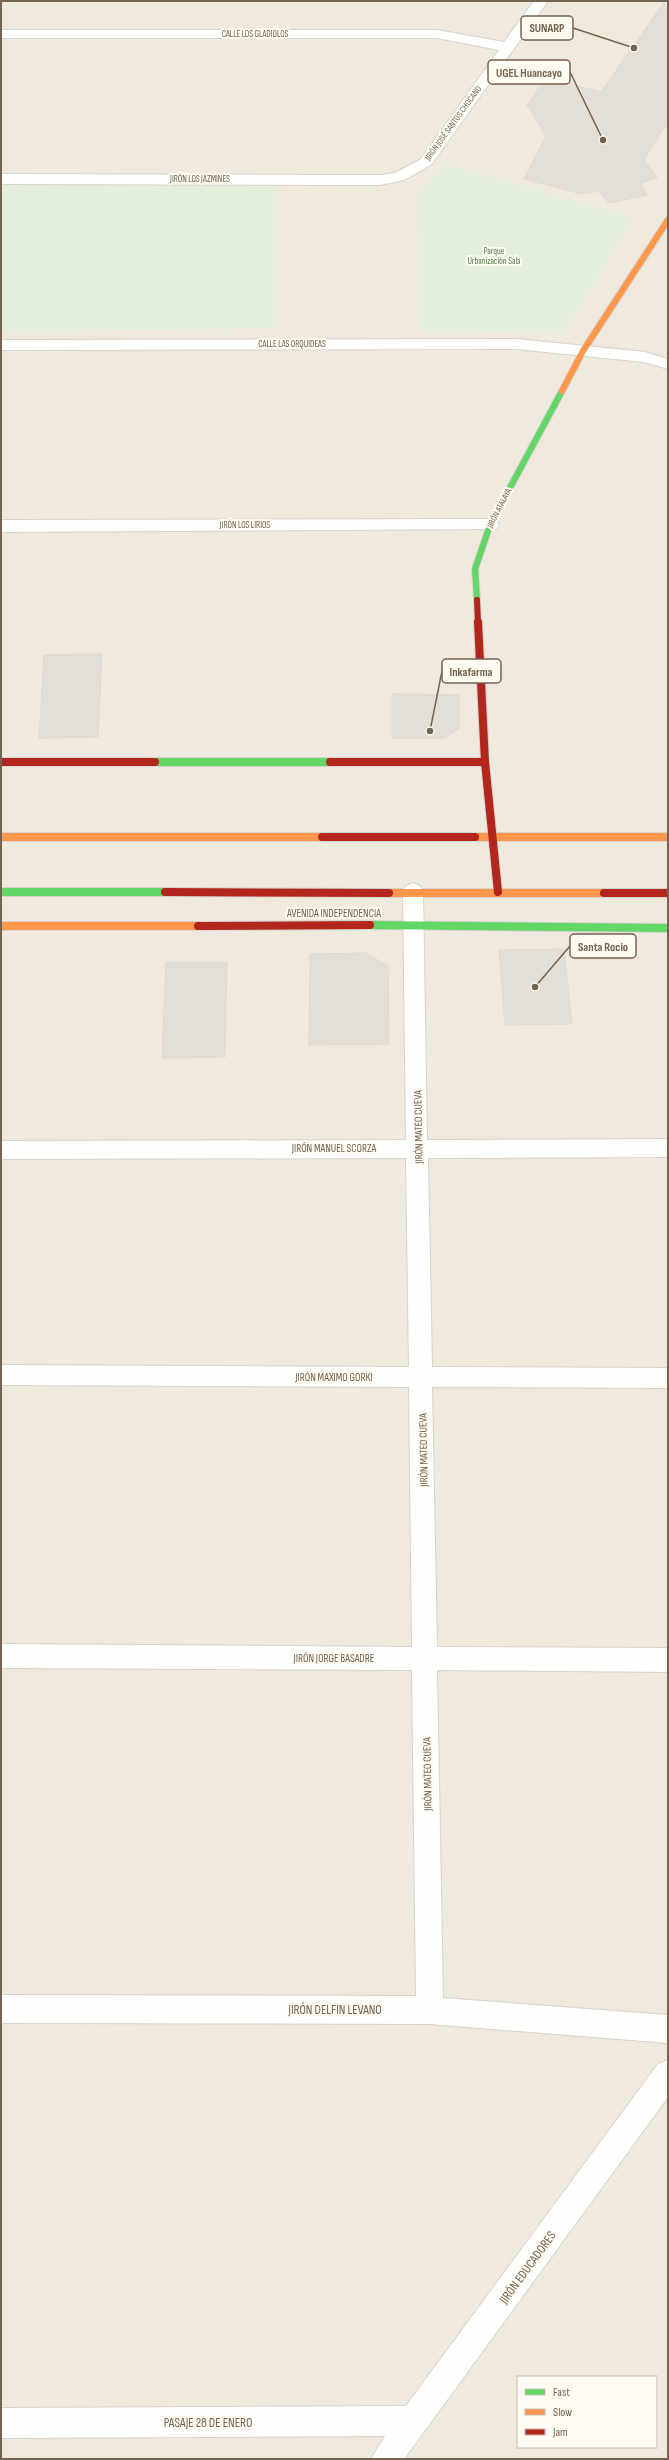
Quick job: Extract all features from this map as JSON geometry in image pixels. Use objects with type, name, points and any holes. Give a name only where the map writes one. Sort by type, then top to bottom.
[{"type":"street","name":"JIRÓN JOSÉ SANTOS CHOCANO","points":[[399,177],[426,162],[541,1]]},
{"type":"street","name":"CALLE LOS GLADIOLOS","points":[[1,34],[437,34],[467,38],[507,48]]},
{"type":"street","name":"JIRÓN LOS JAZMINES","points":[[1,179],[380,180],[399,177]]},
{"type":"street","name":"JIRÓN ATALAYA","points":[[498,892],[494,837],[485,762],[475,569],[490,525],[583,351],[668,220]]},
{"type":"street","name":"CALLE LAS ORQUIDEAS","points":[[1,345],[516,344],[645,357],[668,364]]},
{"type":"street","name":"JIRÓN LOS LIRIOS","points":[[1,526],[490,525]]},
{"type":"street","points":[[1,762],[485,762]]},
{"type":"street","points":[[1,837],[668,836]]},
{"type":"street","name":"AVENIDA INDEPENDENCIA","points":[[1,892],[413,891],[668,893]]},
{"type":"street","name":"JIRÓN MATEO CUEVA","points":[[413,891],[422,1377],[430,2010]]},
{"type":"street","name":"AVENIDA INDEPENDENCIA","points":[[1,926],[414,925],[668,928]]},
{"type":"street","name":"JIRÓN MANUEL SCORZA","points":[[1,1150],[668,1148]]},
{"type":"street","name":"JIRÓN MAXIMO GORKI","points":[[1,1375],[668,1378]]},
{"type":"street","name":"JIRÓN JORGE BASADRE","points":[[1,1656],[668,1660]]},
{"type":"street","name":"JIRÓN DELFIN LEVANO","points":[[1,2008],[430,2010],[668,2029]]},
{"type":"street","name":"JIRÓN EDUCADORES","points":[[386,2459],[668,2074]]},
{"type":"street","name":"PASAJE 28 DE ENERO","points":[[1,2423],[414,2421]]},
{"type":"shaded area","points":[[1,1],[668,1],[668,2459],[1,2459]]},
{"type":"green space","name":"Parque Urbanización Sala","points":[[445,164],[634,218],[564,331],[420,333],[417,194]]},
{"type":"green space","points":[[1,185],[273,186],[274,328],[1,332]]},
{"type":"building","points":[[665,1],[668,1],[668,122],[644,159],[657,178],[641,183],[647,195],[609,203],[598,191],[582,194],[524,179],[546,136],[527,105],[546,78],[601,92]]},
{"type":"building","points":[[102,654],[98,737],[39,738],[44,655]]},
{"type":"building","points":[[392,694],[459,695],[459,729],[444,738],[392,738]]},
{"type":"building","points":[[564,949],[572,1024],[505,1025],[499,950]]},
{"type":"building","points":[[366,953],[388,966],[389,1044],[309,1045],[310,954]]},
{"type":"building","points":[[166,962],[227,962],[225,1057],[162,1058]]},
{"type":"traffic: fast","points":[[477,600],[475,569],[490,525],[562,391]]},
{"type":"traffic: fast","points":[[155,762],[330,762]]},
{"type":"traffic: fast","points":[[1,892],[165,892]]},
{"type":"traffic: fast","points":[[370,925],[668,928]]},
{"type":"traffic: slow","points":[[562,391],[583,351],[668,220]]},
{"type":"traffic: slow","points":[[1,837],[322,837]]},
{"type":"traffic: slow","points":[[475,837],[668,837]]},
{"type":"traffic: slow","points":[[389,893],[604,893]]},
{"type":"traffic: slow","points":[[1,926],[198,926]]},
{"type":"traffic: jam","points":[[477,600],[485,762],[498,892]]},
{"type":"traffic: jam","points":[[1,762],[155,762]]},
{"type":"traffic: jam","points":[[330,762],[485,762]]},
{"type":"traffic: jam","points":[[322,837],[475,837]]},
{"type":"traffic: jam","points":[[165,892],[389,893]]},
{"type":"traffic: jam","points":[[604,893],[668,893]]},
{"type":"traffic: jam","points":[[198,926],[370,925]]},
{"type":"place","name":"SUNARP","points":[[634,48]]},
{"type":"place","name":"UGEL Huancayo","points":[[603,140]]},
{"type":"place","name":"Inkafarma","points":[[430,731]]},
{"type":"place","name":"Santa Rocio","points":[[535,987]]}]
